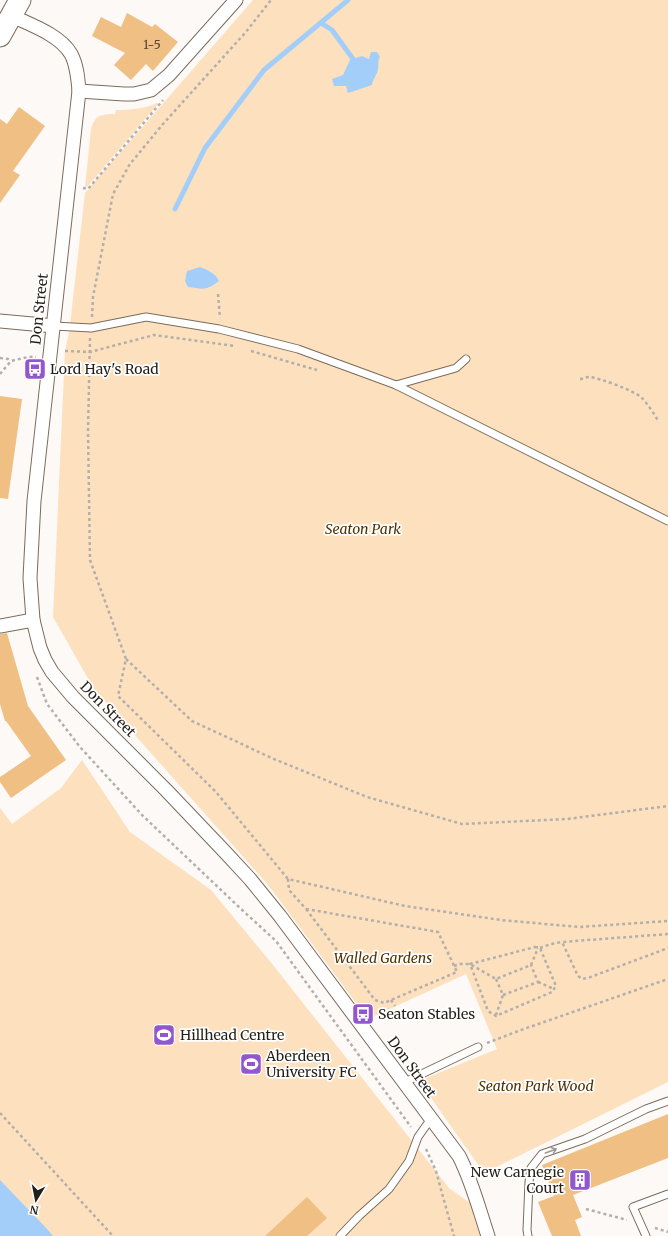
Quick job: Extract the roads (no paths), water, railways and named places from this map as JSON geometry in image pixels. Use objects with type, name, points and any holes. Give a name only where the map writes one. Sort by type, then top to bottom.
[{"type":"main road","points":[[0,36],[16,8]]},
{"type":"street","points":[[79,91],[134,94],[151,90],[163,81],[236,0]]},
{"type":"street","name":"Don Street","points":[[16,8],[54,37],[71,54],[76,66],[79,91],[34,501],[30,578],[33,620],[40,648],[52,672],[73,697],[166,790],[250,879],[280,916],[458,1156],[466,1170],[488,1236]]},
{"type":"street","points":[[0,321],[54,326]]},
{"type":"street","points":[[0,626],[33,620]]},
{"type":"lane","points":[[54,326],[91,328],[146,317],[219,329],[298,349],[396,384],[668,521]]},
{"type":"lane","points":[[396,384],[456,368],[466,359]]},
{"type":"lane","points":[[403,1083],[478,1047]]},
{"type":"lane","points":[[528,1236],[529,1182],[531,1168],[542,1154],[585,1139],[646,1109],[668,1101]]},
{"type":"lane","points":[[340,1236],[359,1216],[389,1189],[409,1161],[418,1137],[430,1120]]},
{"type":"lane","points":[[646,1236],[633,1207],[668,1194]]},
{"type":"water","points":[[371,52],[377,52],[380,57],[372,85],[348,93],[346,86],[334,86],[332,79],[343,75],[350,60],[362,56],[369,59]]},
{"type":"water","points":[[200,267],[213,274],[219,281],[207,288],[188,287],[185,281],[187,271]]},
{"type":"water","points":[[0,1180],[47,1229],[53,1236],[0,1236]]},
{"type":"waterway","points":[[175,209],[205,148],[264,70],[348,0]]},
{"type":"waterway","points":[[321,23],[332,30],[353,59]]},
{"type":"place","name":"Lord Hay's Road","points":[[35,369]]},
{"type":"place","name":"Seaton Stables","points":[[363,1014]]},
{"type":"place","name":"Hillhead Centre","points":[[164,1035]]},
{"type":"place","name":"Aberdeen University FC","points":[[251,1064]]},
{"type":"place","name":"New Carnegie Court","points":[[580,1180]]},
{"type":"park label","name":"Seaton Park","points":[[363,529]]},
{"type":"park label","name":"Walled Gardens","points":[[383,958]]},
{"type":"park label","name":"Seaton Park Wood","points":[[536,1086]]}]
